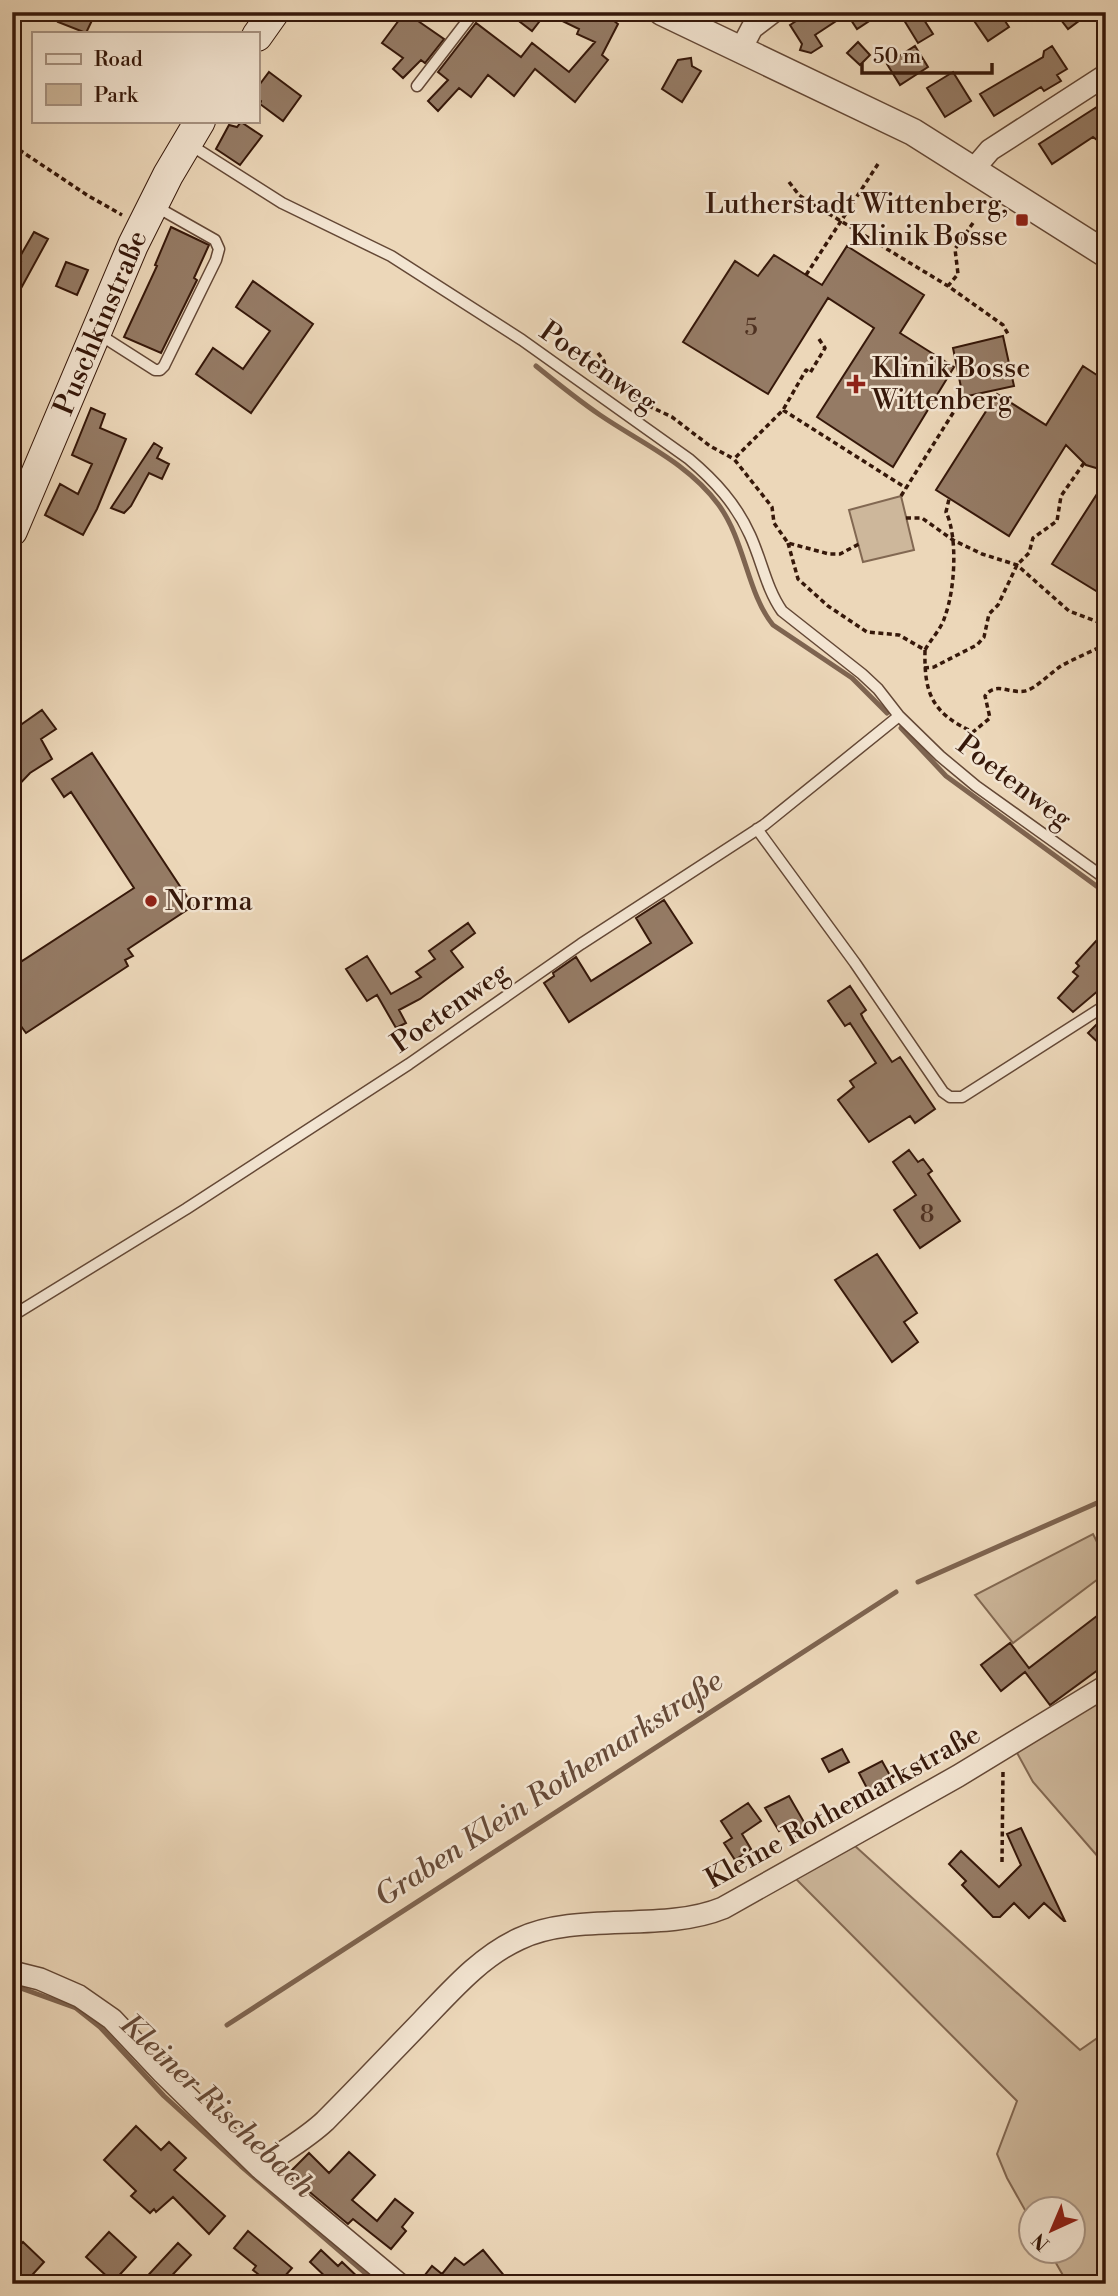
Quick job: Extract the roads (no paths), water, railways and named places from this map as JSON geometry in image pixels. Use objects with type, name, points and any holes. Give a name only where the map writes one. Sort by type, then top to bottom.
[{"type":"main road","points":[[259,33],[274,12]]},
{"type":"main road","name":"Puschkinstraße","points":[[12,531],[147,215],[193,132]]},
{"type":"street","points":[[662,12],[889,120],[1106,254]]},
{"type":"street","points":[[741,49],[752,28],[773,12]]},
{"type":"street","points":[[973,170],[990,150],[1106,75]]},
{"type":"street","name":"Kleine Rothemarkstraße","points":[[260,2168],[317,2128],[453,1987],[493,1955],[517,1940],[534,1933],[571,1927],[686,1918],[711,1913],[1000,1752],[1106,1686]]},
{"type":"street","points":[[12,1972],[59,1986],[96,2006],[260,2168],[399,2284]]},
{"type":"lane","points":[[417,86],[474,12]]},
{"type":"lane","name":"Poetenweg","points":[[193,132],[282,203],[391,256],[522,340],[689,459],[715,481],[736,508],[751,536],[773,598],[782,611],[862,674],[899,716],[976,786],[1106,879]]},
{"type":"lane","points":[[95,332],[155,370],[160,370],[216,260],[219,249],[215,240],[147,215]]},
{"type":"lane","name":"Poetenweg","points":[[12,1316],[186,1209],[398,1072],[581,944],[757,830],[899,716]]},
{"type":"lane","points":[[757,830],[855,963],[943,1092],[950,1097],[962,1097],[1106,1005]]},
{"type":"waterway","points":[[536,366],[592,409],[693,477],[727,518],[757,598],[773,625],[852,678],[887,713]]},
{"type":"waterway","points":[[901,728],[946,776],[1106,893]]},
{"type":"waterway","points":[[918,1582],[1106,1499]]},
{"type":"waterway","name":"Graben Klein Rothemarkstraße","points":[[227,2025],[896,1592]]},
{"type":"waterway","name":"Kleiner Rischebach","points":[[12,1985],[76,2008],[100,2027],[164,2096],[378,2284]]},
{"type":"place","name":"Lutherstadt Wittenberg, Klinik Bosse","points":[[1022,220]]},
{"type":"place","name":"Klinik Bosse Wittenberg","points":[[856,384]]},
{"type":"place","name":"Norma","points":[[151,901]]}]
